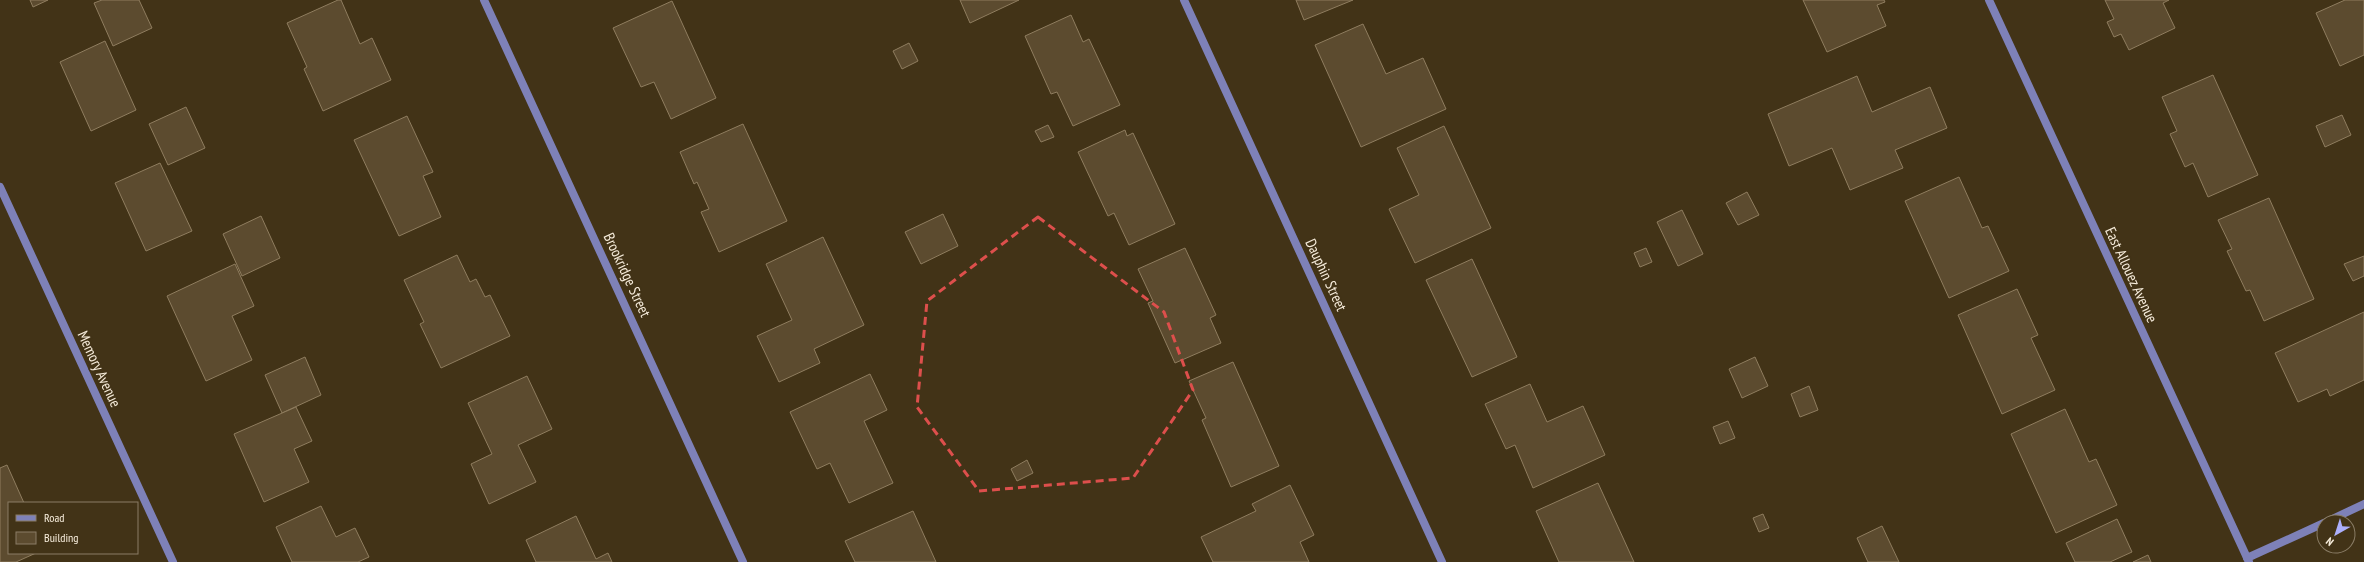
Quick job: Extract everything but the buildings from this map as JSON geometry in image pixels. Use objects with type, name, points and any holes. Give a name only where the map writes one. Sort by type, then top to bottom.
[{"type":"street","name":"Brookridge Street","points":[[484,0],[743,562]]},
{"type":"street","name":"Dauphin Street","points":[[1184,0],[1442,562]]},
{"type":"street","name":"East Allouez Avenue","points":[[1989,0],[2248,560]]},
{"type":"street","name":"Memory Avenue","points":[[0,187],[173,562]]},
{"type":"street","points":[[2342,514],[2364,504]]},
{"type":"street","points":[[2248,560],[2316,526]]},
{"type":"highlighted area","points":[[1038,217],[1164,312],[1193,390],[1133,478],[979,491],[917,407],[927,301]]}]
